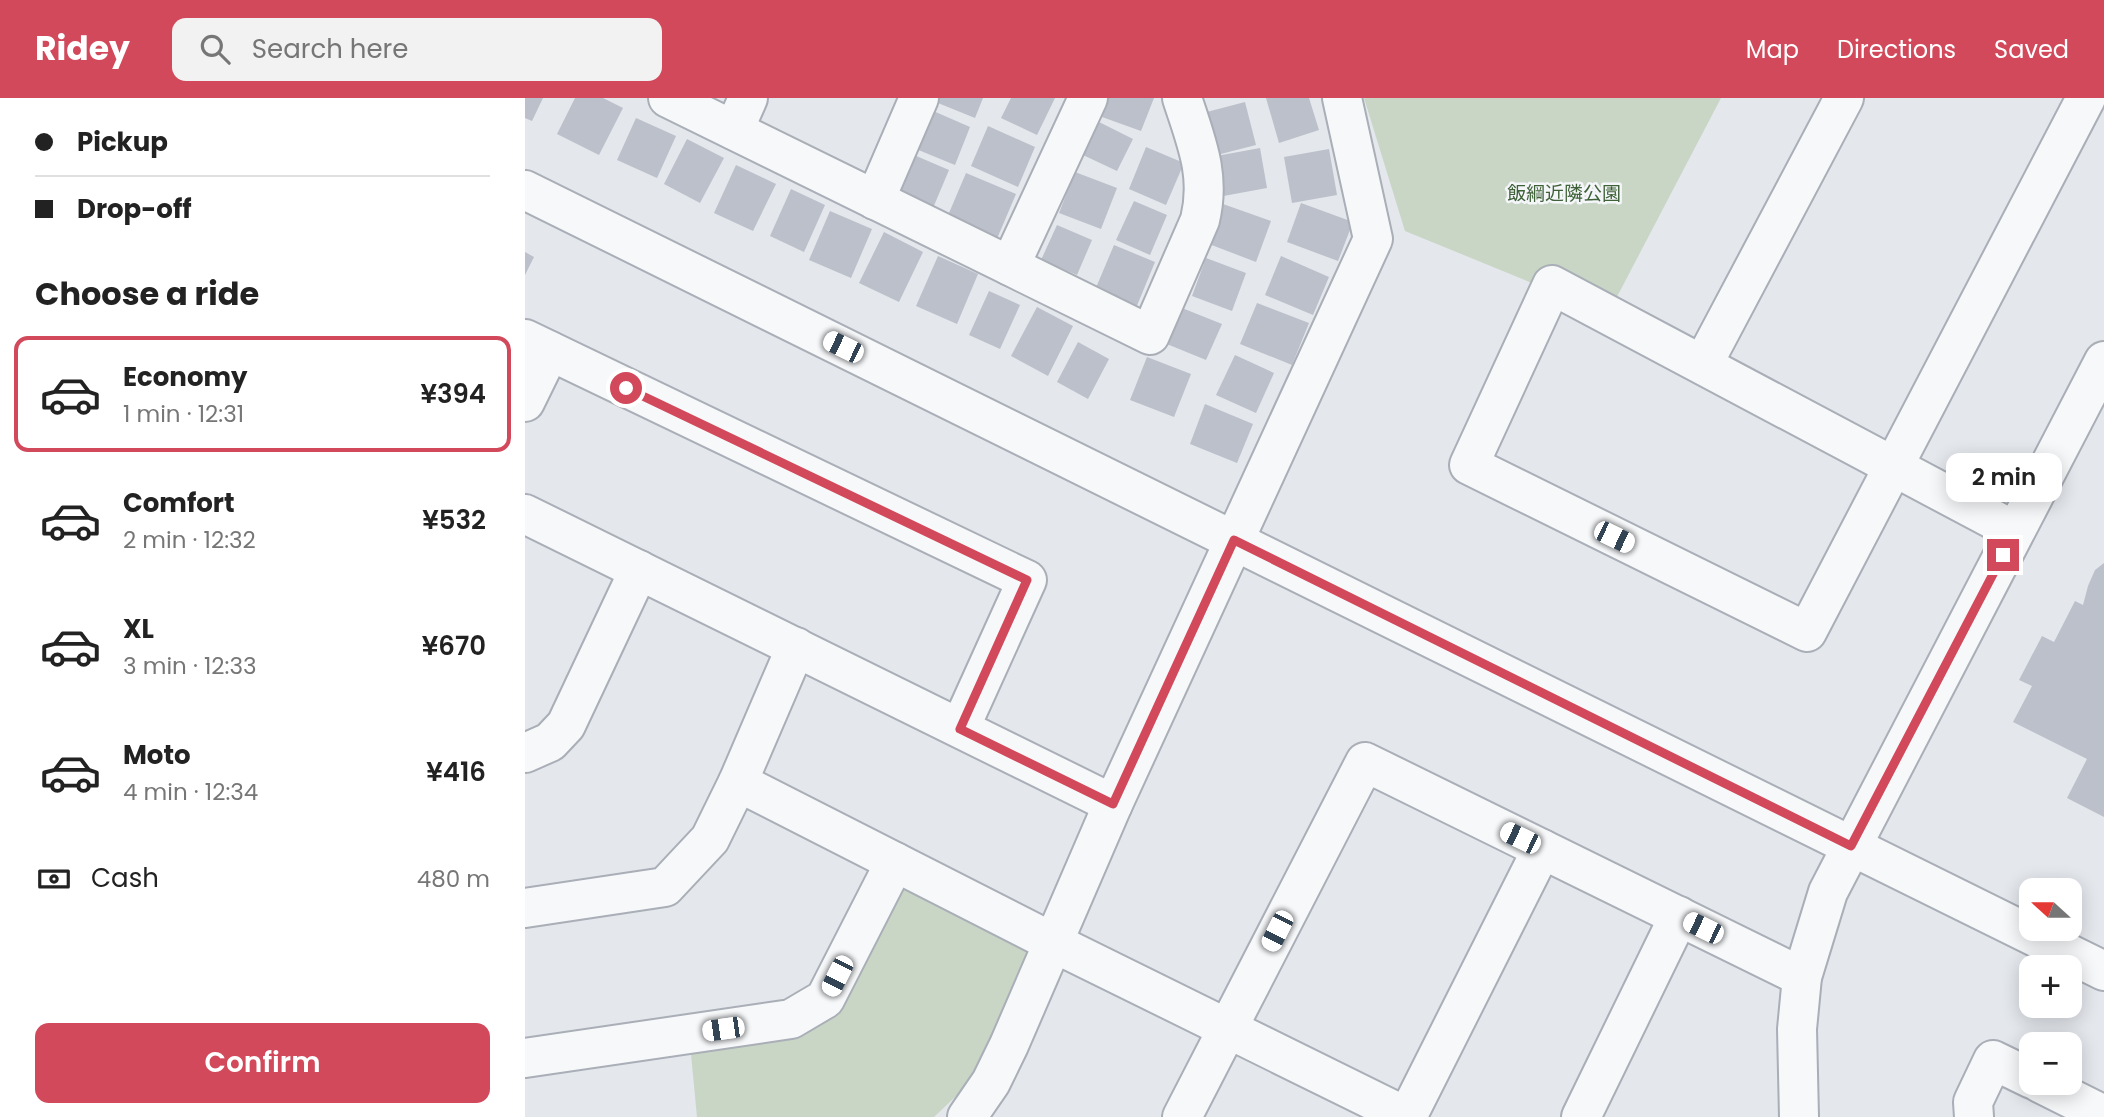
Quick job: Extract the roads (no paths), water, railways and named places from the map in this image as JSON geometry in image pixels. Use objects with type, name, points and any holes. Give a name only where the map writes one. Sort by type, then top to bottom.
[{"type":"street","points":[[668,98],[741,114],[875,200],[1150,334],[1200,220],[1205,201],[1203,165],[1182,98]]},
{"type":"street","points":[[875,200],[919,98]]},
{"type":"street","points":[[1010,266],[1088,98]]},
{"type":"street","points":[[967,1117],[997,1070],[1113,804],[1373,239],[1342,98]]},
{"type":"street","points":[[1703,364],[1844,98]]},
{"type":"street","points":[[2015,531],[1896,466],[1552,285],[1469,465],[1807,632],[1896,466],[2087,98]]},
{"type":"street","points":[[525,190],[2104,971]]},
{"type":"street","points":[[525,402],[538,345],[1027,580],[960,729]]},
{"type":"street","points":[[1799,1117],[1797,1029],[1802,977],[1828,892],[2104,361]]},
{"type":"street","points":[[525,514],[1113,804]]},
{"type":"street","points":[[525,753],[549,742],[566,725],[639,570]]},
{"type":"street","points":[[525,908],[665,887],[710,839],[738,782],[796,648]]},
{"type":"street","points":[[1182,1117],[1365,762],[1802,977]]},
{"type":"street","points":[[738,782],[1054,943],[1407,1117],[1542,849]]},
{"type":"street","points":[[525,1058],[791,1019],[825,999],[895,862]]},
{"type":"street","points":[[1581,1117],[1679,916]]},
{"type":"street","points":[[1974,1117],[1973,1102],[1993,1060],[2019,1073]]},
{"type":"street","points":[[2064,1095],[2104,1115]]},
{"type":"park label","name":"飯綱近隣公園","points":[[1564,193]]}]
